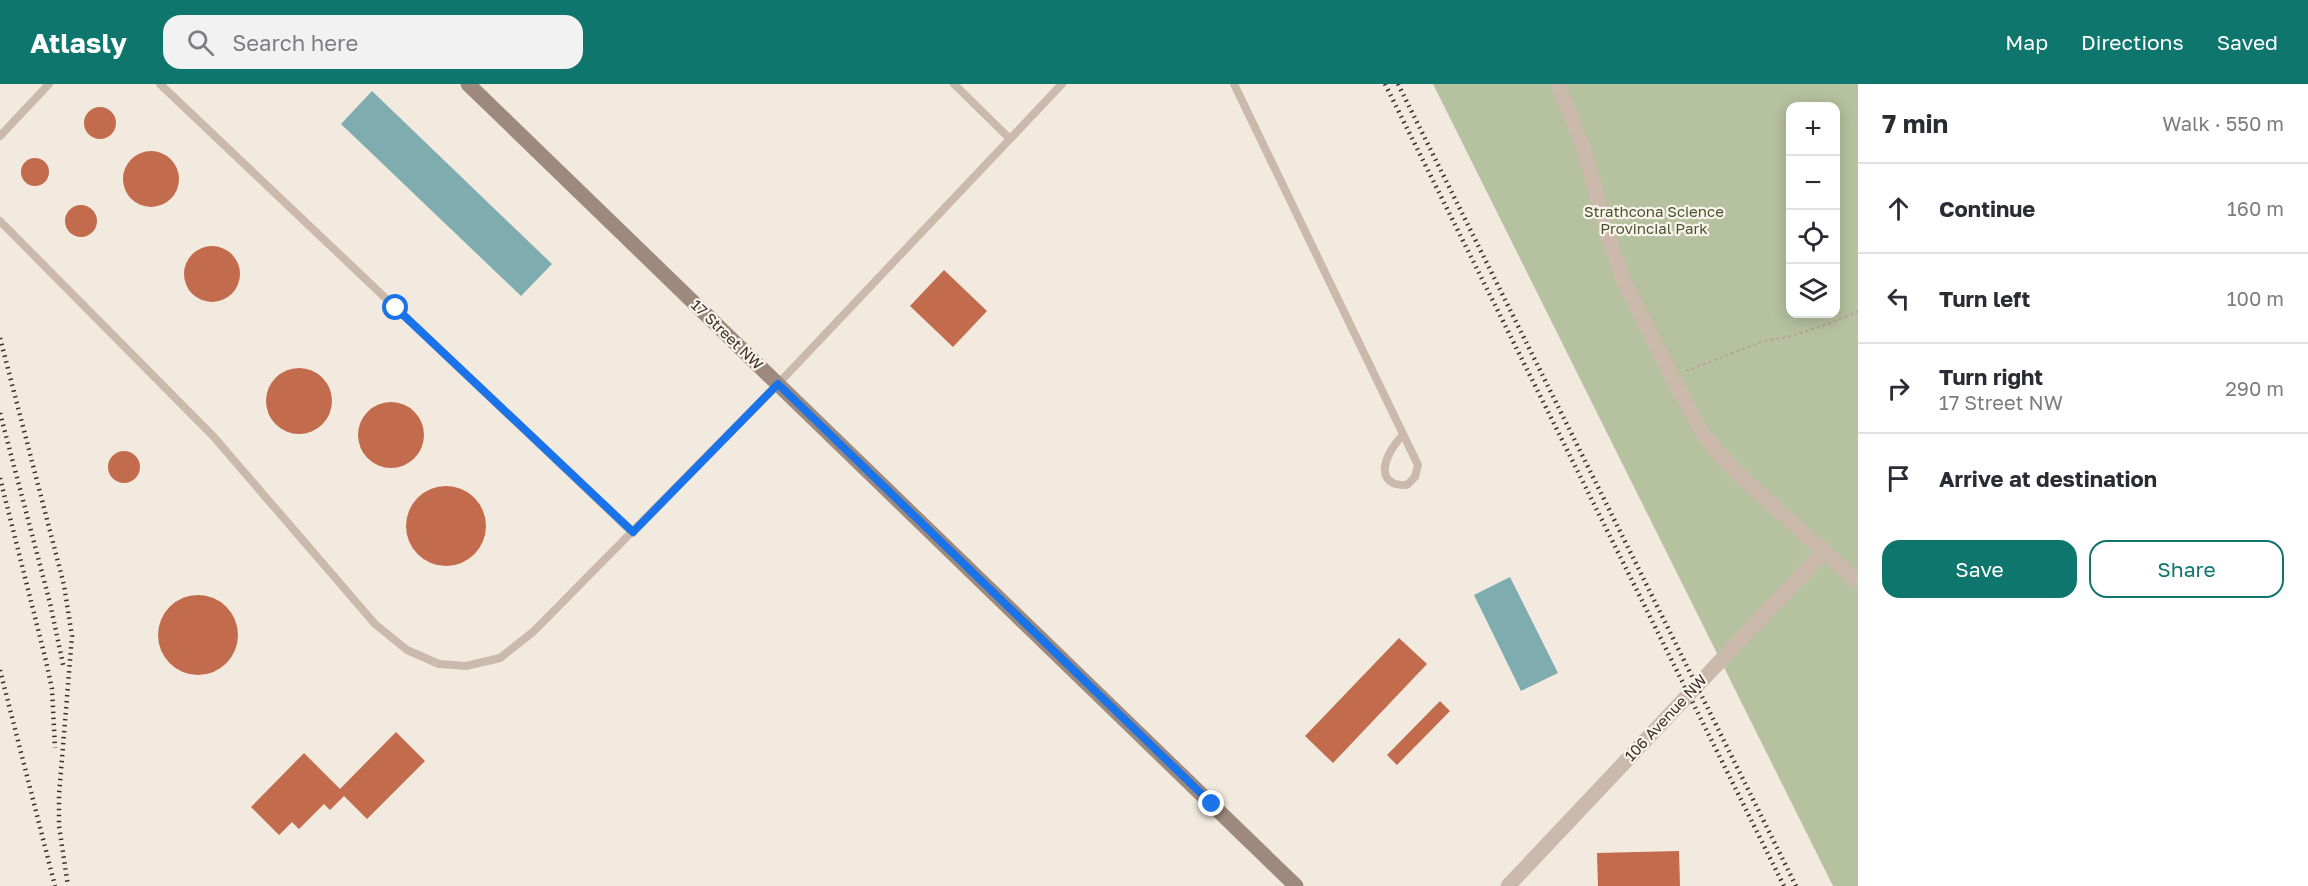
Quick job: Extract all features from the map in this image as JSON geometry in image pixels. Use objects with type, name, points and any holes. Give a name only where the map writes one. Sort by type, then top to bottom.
[{"type":"main road","name":"17 Street NW","points":[[468,84],[1296,886]]},
{"type":"street","points":[[1558,84],[1583,146],[1609,239],[1623,279],[1702,432],[1739,475],[1858,582]]},
{"type":"street","name":"106 Avenue NW","points":[[1508,886],[1824,551]]},
{"type":"lane","points":[[0,136],[49,84]]},
{"type":"lane","points":[[160,84],[633,532]]},
{"type":"lane","points":[[954,84],[1009,138]]},
{"type":"lane","points":[[0,221],[213,436],[375,624],[407,650],[439,664],[466,666],[500,658],[533,633],[778,384],[1062,84]]},
{"type":"lane","points":[[1234,84],[1418,465],[1415,477],[1407,485],[1396,485],[1387,480],[1384,475],[1385,464],[1396,442],[1402,436]]},
{"type":"path","points":[[1673,377],[1764,341],[1788,337],[1831,323],[1858,311]]},
{"type":"green space","name":"Strathcona Science Provincial Park","points":[[1433,84],[1858,84],[1858,886],[1833,886]]},
{"type":"water","points":[[372,91],[552,264],[521,296],[341,124]]},
{"type":"water","points":[[1510,577],[1558,673],[1521,691],[1474,595]]},
{"type":"building","points":[[100,107],[111,112],[116,123],[111,134],[100,139],[89,134],[84,123],[89,112]]},
{"type":"building","points":[[151,151],[162,153],[171,159],[177,168],[179,179],[177,190],[171,199],[162,205],[151,207],[140,205],[131,199],[125,190],[123,179],[125,168],[131,159],[140,153]]},
{"type":"building","points":[[35,158],[45,162],[49,172],[45,182],[35,186],[25,182],[21,172],[25,162]]},
{"type":"building","points":[[81,205],[92,210],[97,221],[92,232],[81,237],[70,232],[65,221],[70,210]]},
{"type":"building","points":[[212,246],[223,248],[232,254],[238,263],[240,274],[238,285],[232,294],[223,300],[212,302],[201,300],[192,294],[186,285],[184,274],[186,263],[192,254],[201,248]]},
{"type":"building","points":[[944,270],[987,311],[953,347],[910,306]]},
{"type":"building","points":[[299,368],[311,371],[322,378],[329,389],[332,401],[329,413],[322,424],[311,431],[299,434],[287,431],[276,424],[269,413],[266,401],[269,389],[276,378],[287,371]]},
{"type":"building","points":[[391,402],[404,405],[414,412],[421,422],[424,435],[421,448],[414,458],[404,465],[391,468],[378,465],[368,458],[361,448],[358,435],[361,422],[368,412],[378,405]]},
{"type":"building","points":[[124,451],[135,456],[140,467],[135,478],[124,483],[113,478],[108,467],[113,456]]},
{"type":"building","points":[[438,486],[454,486],[475,497],[486,518],[486,534],[475,555],[454,566],[438,566],[424,560],[412,548],[406,534],[406,518],[412,504],[424,492]]},
{"type":"building","points":[[190,595],[206,595],[227,606],[238,627],[238,643],[227,664],[206,675],[190,675],[176,669],[164,657],[158,643],[158,627],[164,613],[176,601]]},
{"type":"building","points":[[1399,638],[1427,664],[1333,763],[1305,736]]},
{"type":"building","points":[[1440,701],[1450,711],[1397,765],[1387,755]]},
{"type":"building","points":[[396,732],[425,761],[367,819],[344,796],[330,810],[324,804],[299,829],[292,822],[279,835],[251,807],[304,753],[340,789]]},
{"type":"building","points":[[1679,851],[1680,886],[1598,886],[1597,853]]},
{"type":"railway","points":[[1385,84],[1784,886]]},
{"type":"railway","points":[[1398,84],[1796,886]]},
{"type":"railway","points":[[0,338],[64,585],[72,636],[59,795],[59,826],[68,886]]},
{"type":"railway","points":[[0,413],[50,603],[64,669]]},
{"type":"railway","points":[[0,478],[52,689],[55,748]]},
{"type":"railway","points":[[0,670],[55,886]]},
{"type":"route","points":[[396,308],[633,532],[778,384],[1212,804]]}]
